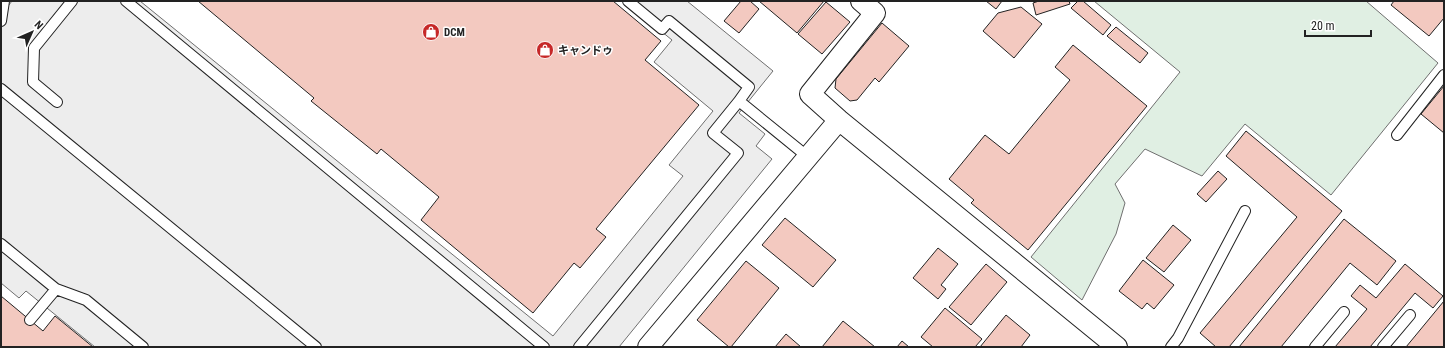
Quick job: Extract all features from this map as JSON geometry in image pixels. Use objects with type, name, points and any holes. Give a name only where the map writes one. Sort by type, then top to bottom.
[{"type":"street","points":[[861,1],[875,12],[810,94],[839,120],[1117,347]]},
{"type":"street","points":[[648,347],[839,120]]},
{"type":"lane","points":[[1,21],[4,1]]},
{"type":"lane","points":[[57,102],[33,82],[34,48],[72,1]]},
{"type":"lane","points":[[126,1],[544,347]]},
{"type":"lane","points":[[580,347],[738,153],[713,133],[749,87],[669,21],[662,28],[628,1]]},
{"type":"lane","points":[[1397,135],[1444,76]]},
{"type":"lane","points":[[1,89],[316,347]]},
{"type":"lane","points":[[739,101],[808,157]]},
{"type":"lane","points":[[1171,347],[1178,338],[1245,211]]},
{"type":"lane","points":[[1,244],[56,289],[86,300],[143,347]]},
{"type":"lane","points":[[30,320],[56,289]]},
{"type":"lane","points":[[1315,347],[1344,312]]},
{"type":"lane","points":[[1383,347],[1410,315]]},
{"type":"green space","points":[[1094,1],[1366,1],[1438,63],[1331,195],[1245,124],[1202,176],[1145,149],[1115,184],[1125,203],[1116,234],[1082,300],[1031,257],[1180,72]]},
{"type":"shaded area","points":[[12,1],[140,1],[553,336],[683,176],[669,165],[713,111],[654,62],[672,40],[624,1],[687,1],[773,71],[739,113],[765,134],[756,146],[772,159],[619,347],[95,347],[26,291],[19,298],[1,283],[1,15]]},
{"type":"building","points":[[198,1],[613,1],[661,41],[645,60],[699,105],[596,229],[606,237],[580,268],[574,263],[533,313],[421,220],[439,197],[381,149],[377,154],[311,101],[314,98]]},
{"type":"building","points":[[741,1],[750,1],[759,9],[739,33],[724,21]]},
{"type":"building","points":[[759,1],[824,1],[797,33]]},
{"type":"building","points":[[986,1],[1002,1],[996,9]]},
{"type":"building","points":[[1039,1],[1069,1],[1070,4],[1036,15],[1033,3]]},
{"type":"building","points":[[1078,1],[1083,1],[1111,25],[1103,35],[1071,8]]},
{"type":"building","points":[[1394,1],[1444,1],[1444,18],[1429,36],[1391,5]]},
{"type":"building","points":[[826,2],[850,22],[822,54],[798,34]]},
{"type":"building","points":[[1021,7],[1042,24],[1014,58],[983,31],[998,13]]},
{"type":"building","points":[[882,23],[909,46],[879,82],[875,78],[857,100],[850,101],[835,88],[836,79]]},
{"type":"building","points":[[1116,27],[1148,53],[1140,63],[1107,36]]},
{"type":"building","points":[[1073,45],[1147,106],[1028,250],[971,203],[974,200],[949,179],[985,135],[1009,154],[1070,80],[1055,67]]},
{"type":"building","points":[[1444,86],[1444,133],[1421,114]]},
{"type":"building","points":[[1246,131],[1342,211],[1229,347],[1216,347],[1200,333],[1297,217],[1226,156]]},
{"type":"building","points":[[1218,171],[1227,179],[1206,202],[1197,194]]},
{"type":"building","points":[[785,218],[836,260],[813,287],[762,245]]},
{"type":"building","points":[[1344,219],[1396,261],[1377,285],[1350,263],[1281,347],[1239,347]]},
{"type":"building","points":[[1173,225],[1191,240],[1164,272],[1146,258]]},
{"type":"building","points":[[938,248],[958,264],[941,285],[946,289],[938,299],[913,278]]},
{"type":"building","points":[[1143,260],[1174,285],[1154,309],[1147,303],[1142,309],[1119,291]]},
{"type":"building","points":[[746,261],[779,288],[731,347],[729,347],[697,320]]},
{"type":"building","points":[[986,264],[1007,282],[971,325],[949,307]]},
{"type":"building","points":[[1405,264],[1443,296],[1433,308],[1415,293],[1370,347],[1335,347],[1367,309],[1351,296],[1360,285],[1376,298]]},
{"type":"building","points":[[1,296],[43,331],[55,316],[93,347],[1,347]]},
{"type":"building","points":[[1444,301],[1444,347],[1406,347]]},
{"type":"building","points":[[945,308],[982,339],[975,347],[933,347],[921,337]]},
{"type":"building","points":[[1006,315],[1030,335],[1021,347],[980,347]]},
{"type":"building","points":[[843,321],[875,347],[822,347]]},
{"type":"building","points":[[786,334],[801,347],[775,347]]},
{"type":"building","points":[[902,341],[909,347],[897,347]]},
{"type":"place","name":"DCM","points":[[431,32]]},
{"type":"place","name":"キャンドゥ","points":[[545,50]]}]
